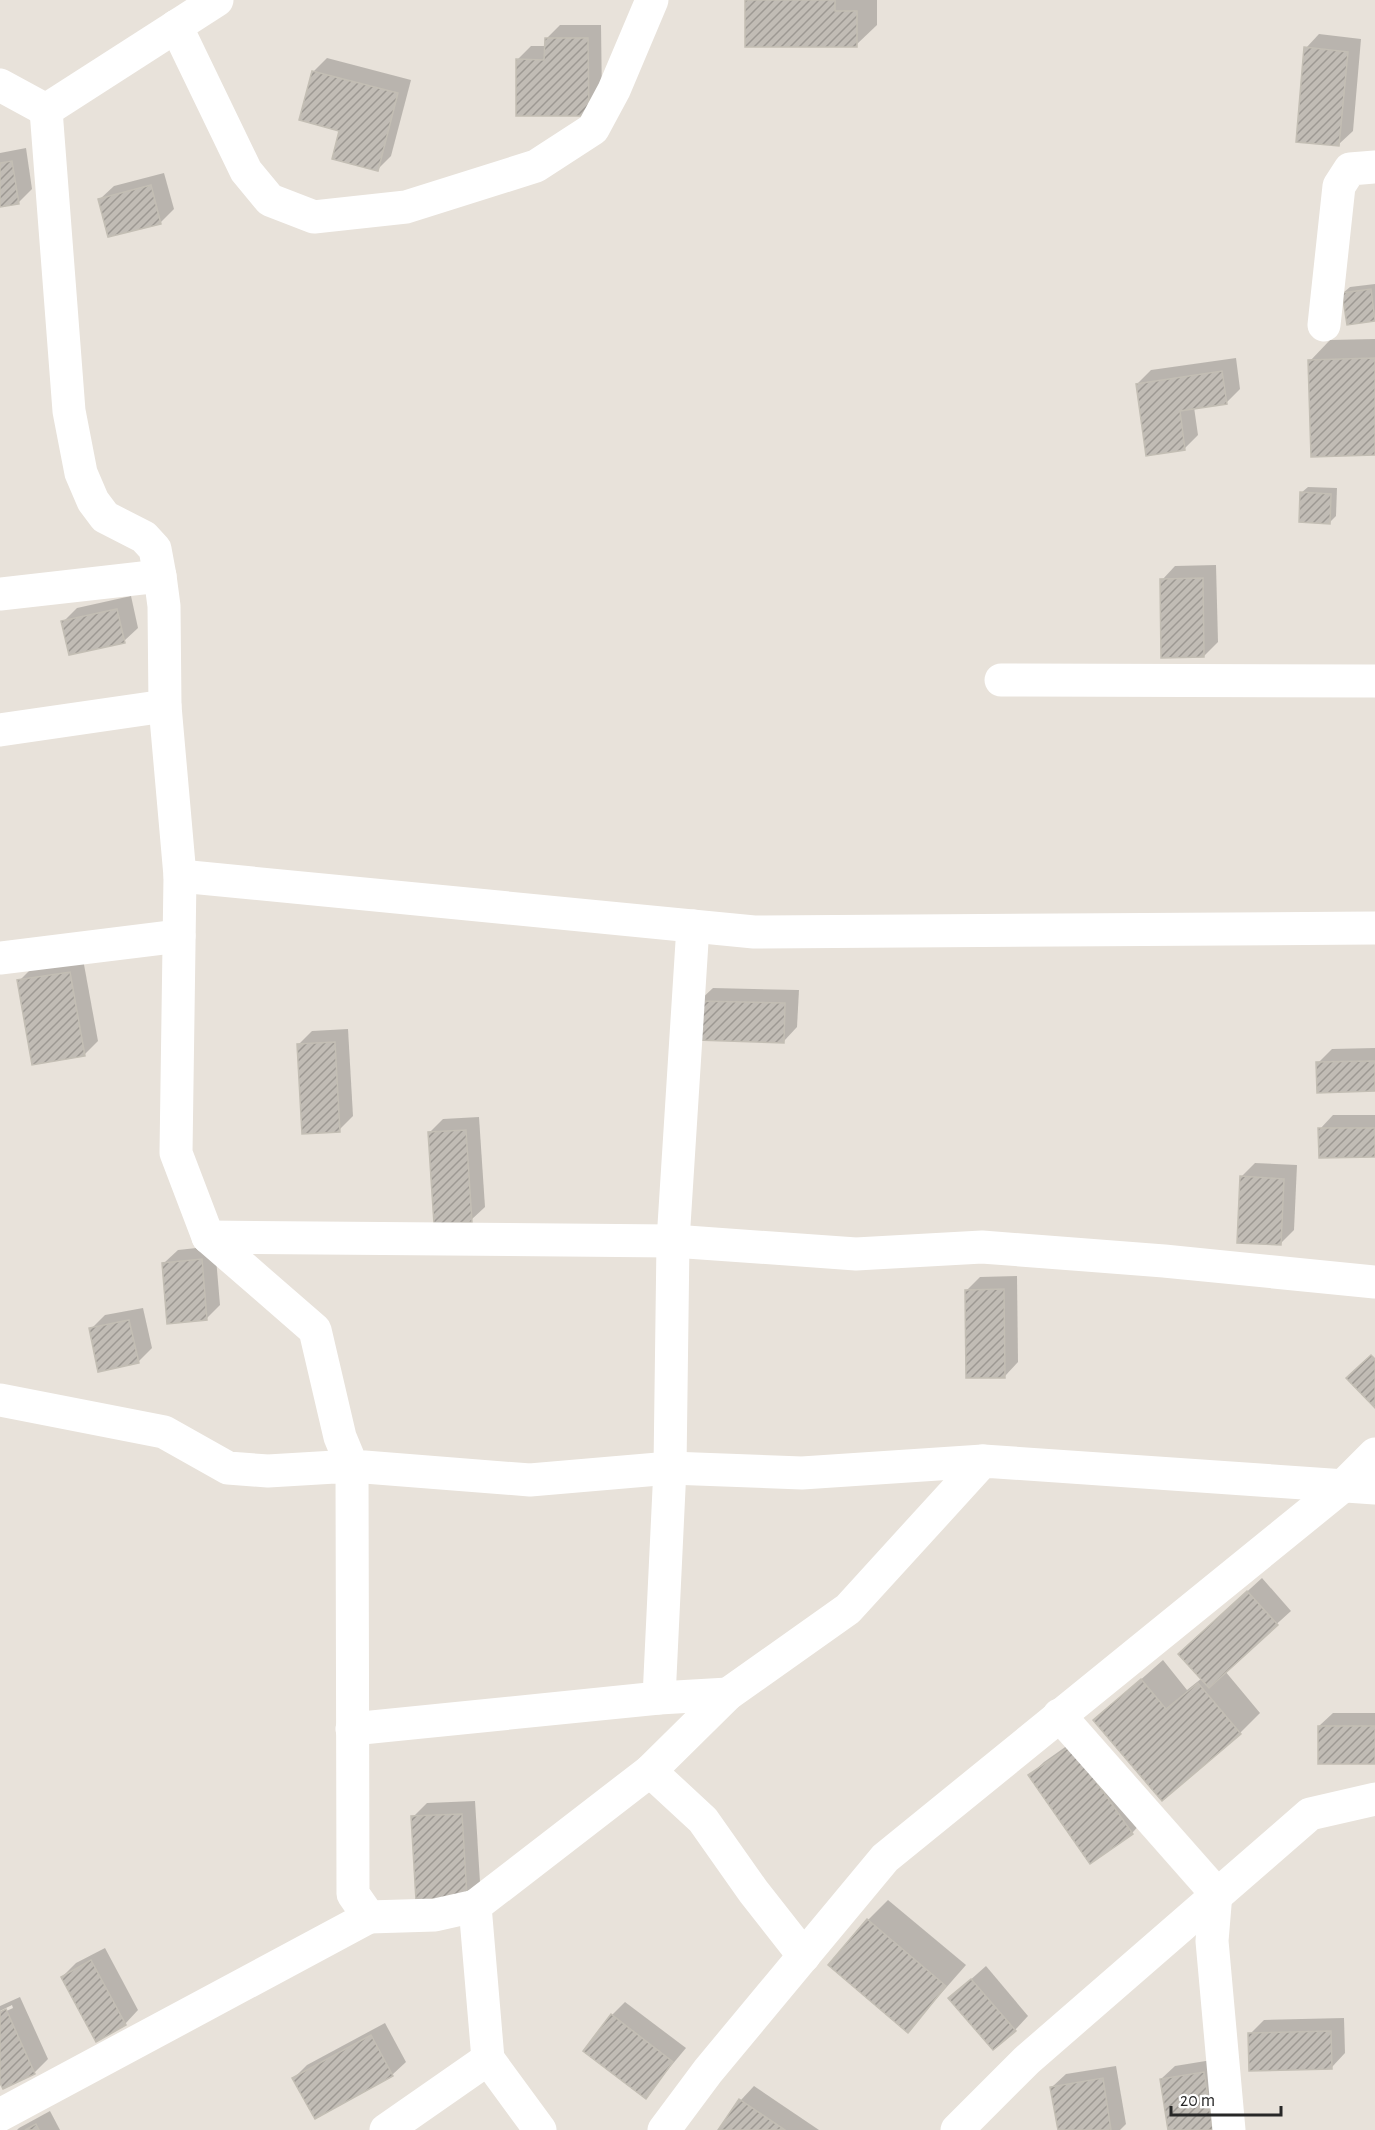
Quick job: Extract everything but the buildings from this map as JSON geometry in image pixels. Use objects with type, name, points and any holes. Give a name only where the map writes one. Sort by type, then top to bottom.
[{"type":"street","points":[[46,110],[216,0]]},
{"type":"street","points":[[176,26],[246,171],[270,200],[314,217],[406,207],[536,166],[592,129],[614,90],[652,0]]},
{"type":"street","points":[[0,85],[46,110]]},
{"type":"street","points":[[46,110],[69,411],[81,473],[93,501],[105,517],[144,537],[155,549],[164,606],[165,706],[180,876],[176,1153],[208,1237],[315,1330],[340,1437],[352,1466],[354,1894],[369,1917]]},
{"type":"street","points":[[1324,325],[1339,186],[1350,169],[1375,167]]},
{"type":"street","points":[[0,594],[160,576]]},
{"type":"street","points":[[1001,680],[1375,681]]},
{"type":"street","points":[[0,730],[165,706]]},
{"type":"street","points":[[180,876],[754,932],[1375,928]]},
{"type":"street","points":[[659,1698],[670,1468],[673,1241],[693,926]]},
{"type":"street","points":[[0,958],[179,936]]},
{"type":"street","points":[[208,1237],[673,1241],[856,1254],[982,1247],[1164,1261],[1375,1282]]},
{"type":"street","points":[[0,1400],[164,1432],[228,1468],[268,1471],[352,1466],[530,1480],[670,1468],[802,1473],[983,1461],[1359,1487]]},
{"type":"street","points":[[664,2130],[708,2071],[885,1858],[1059,1715],[1359,1487],[1375,1454]]},
{"type":"street","points":[[0,2115],[369,1917],[435,1916],[475,1906],[650,1772],[728,1694],[848,1609],[983,1461]]},
{"type":"street","points":[[352,1729],[659,1698],[728,1694]]},
{"type":"street","points":[[1059,1715],[1216,1893],[1212,1941],[1229,2130]]},
{"type":"street","points":[[650,1772],[703,1821],[753,1891],[804,1956]]},
{"type":"street","points":[[957,2130],[1027,2060],[1216,1893],[1310,1814],[1375,1799]]},
{"type":"street","points":[[475,1906],[489,2059],[540,2130]]},
{"type":"street","points":[[386,2130],[489,2059]]}]
